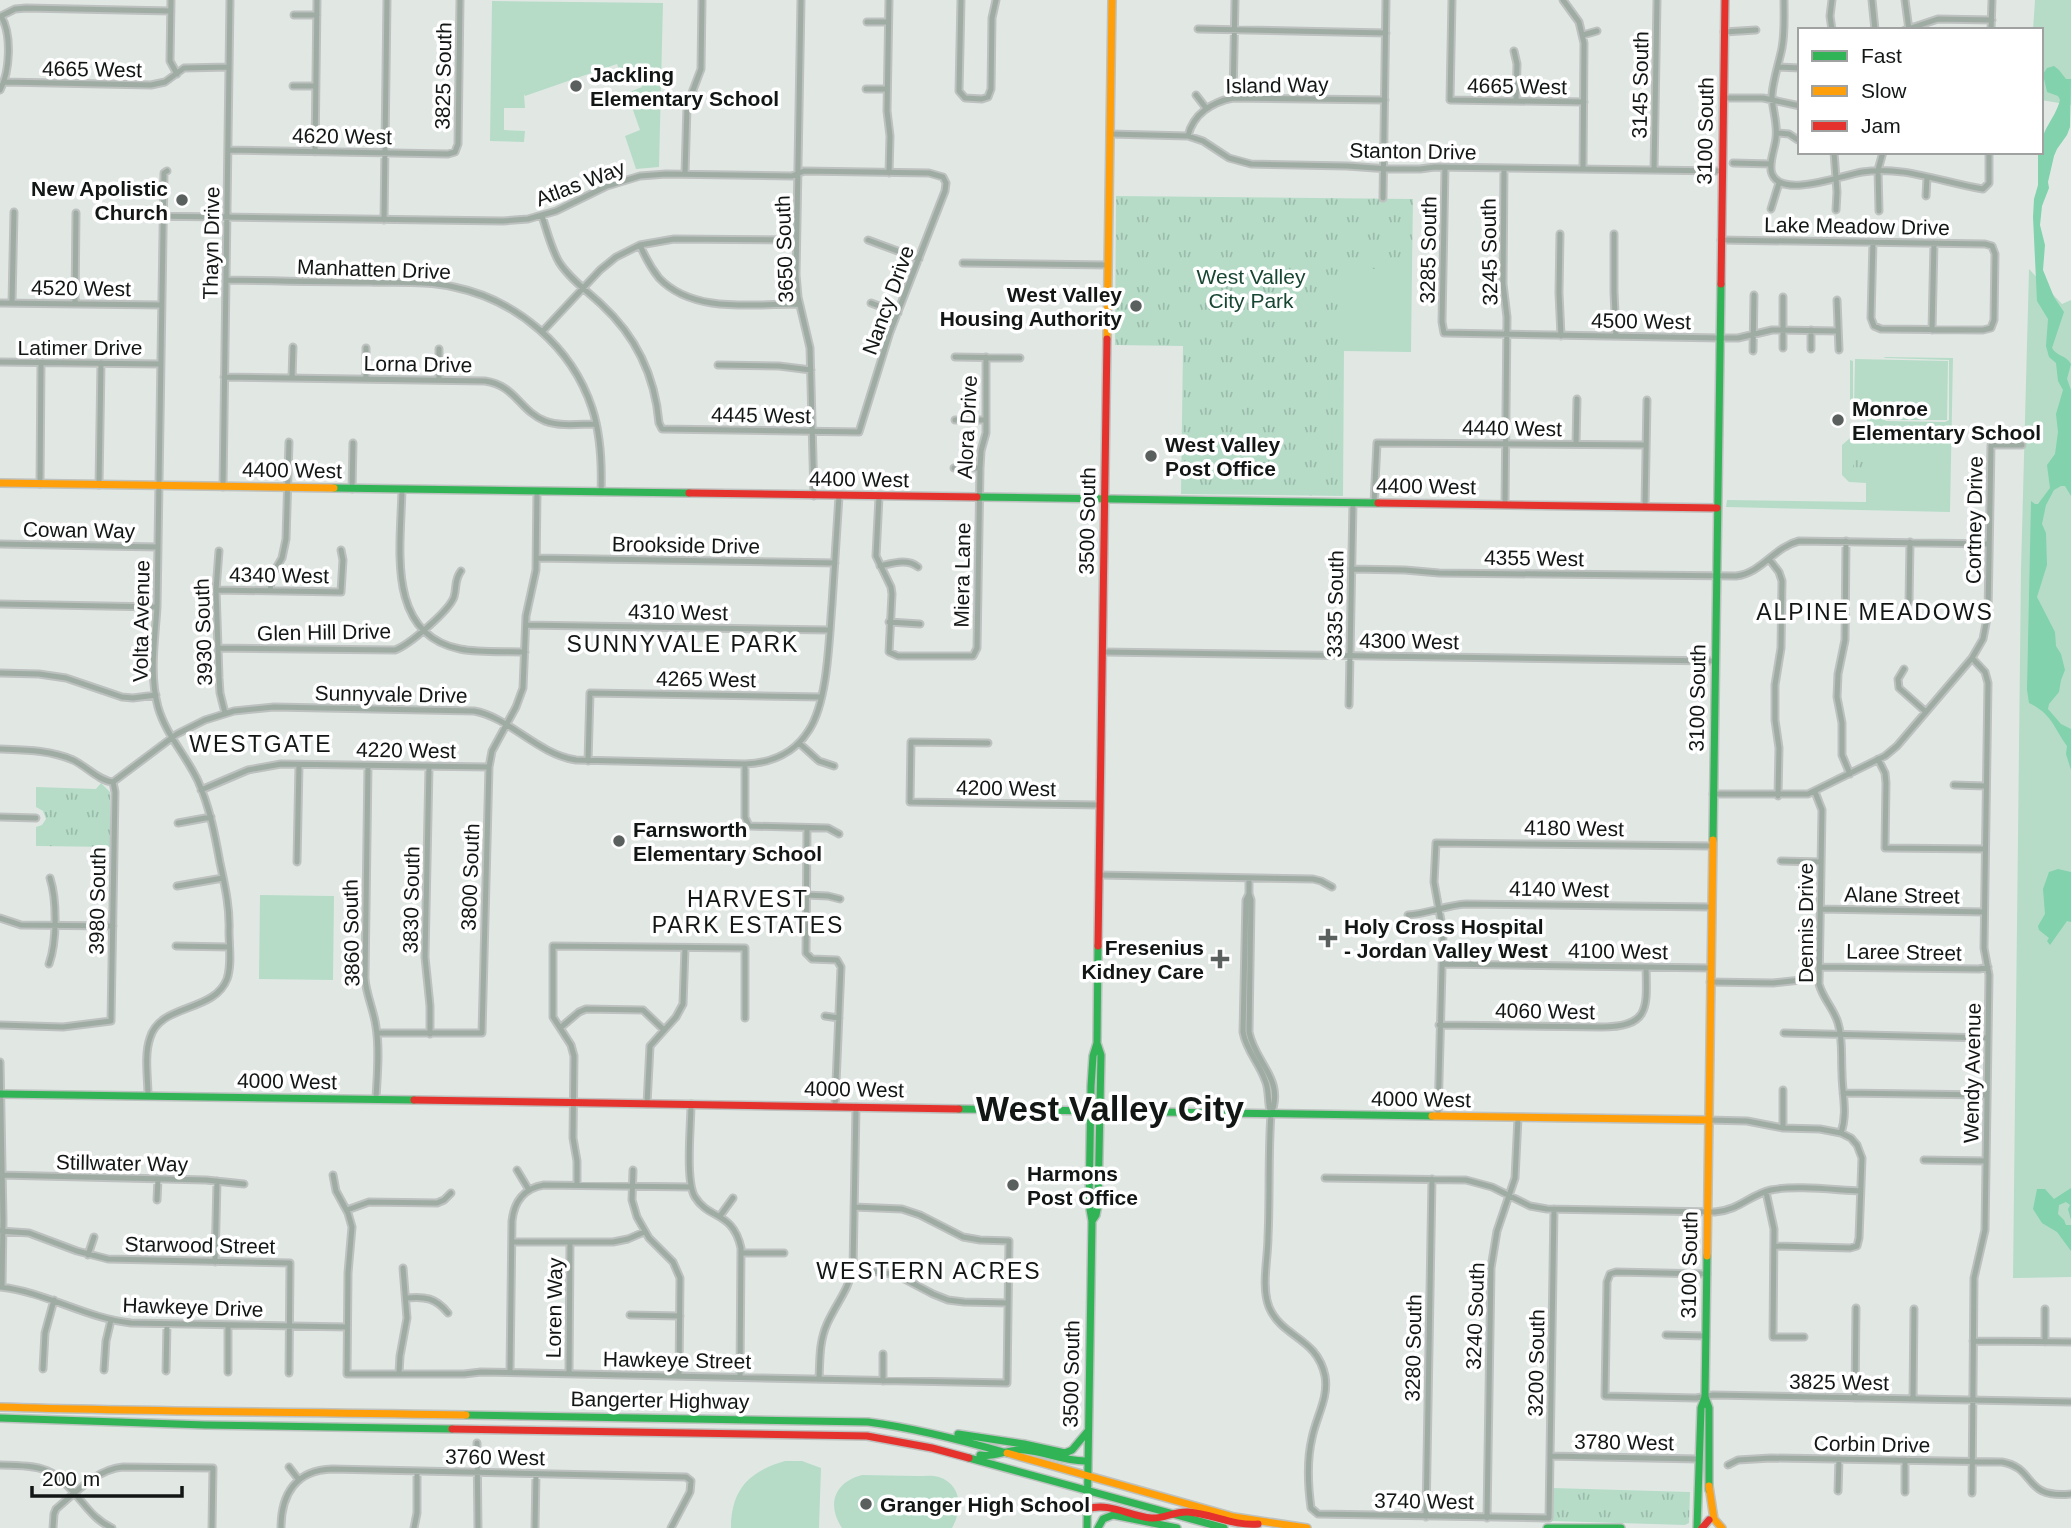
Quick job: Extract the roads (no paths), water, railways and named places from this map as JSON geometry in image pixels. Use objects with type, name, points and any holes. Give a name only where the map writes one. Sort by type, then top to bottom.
[{"type":"main road","name":"3500 South","points":[[1087,1528],[1092,1221],[1097,1208],[1093,1056],[1097,1043],[1112,0]]},
{"type":"main road","name":"3100 South","points":[[1700,1528],[1698,1459],[1701,1408],[1705,1396],[1725,0]]},
{"type":"main road","name":"4400 West","points":[[0,483],[1717,508]]},
{"type":"main road","name":"4000 West","points":[[1,1094],[1708,1120]]},
{"type":"main road","name":"3100 South","points":[[1705,1396],[1709,1408],[1709,1524]]},
{"type":"main road","name":"Bangerter Highway","points":[[0,1407],[858,1422],[924,1431],[1234,1517],[1307,1528]]},
{"type":"main road","points":[[0,1420],[26,1413],[119,1415],[129,1411]]},
{"type":"main road","name":"Bangerter Highway","points":[[12,1418],[205,1425],[877,1437],[913,1443],[1224,1528]]},
{"type":"main road","points":[[858,1422],[909,1424],[1063,1453],[1072,1450],[1088,1431]]},
{"type":"main road","points":[[913,1443],[933,1443],[985,1457],[1025,1450],[1065,1461],[1087,1461]]},
{"type":"main road","points":[[1709,1486],[1714,1519],[1722,1528]]},
{"type":"main road","points":[[1087,1509],[1110,1508],[1151,1518],[1191,1513],[1246,1527],[1263,1522]]},
{"type":"main road","points":[[1098,1528],[1103,1518],[1113,1515],[1177,1528]]},
{"type":"main road","points":[[1700,1528],[1709,1524]]},
{"type":"main road","points":[[1547,1528],[1621,1528]]},
{"type":"street","points":[[48,0],[48,9]]},
{"type":"street","points":[[171,0],[170,61],[177,74]]},
{"type":"street","name":"Thayn Drive","points":[[223,487],[230,0]]},
{"type":"street","points":[[315,152],[317,0]]},
{"type":"street","points":[[384,220],[387,0]]},
{"type":"street","name":"3825 South","points":[[455,152],[458,144],[460,0]]},
{"type":"street","points":[[685,174],[687,101],[699,77],[701,65],[702,0]]},
{"type":"street","name":"3650 South","points":[[801,0],[796,281],[808,336],[811,370],[814,496]]},
{"type":"street","points":[[889,0],[889,173]]},
{"type":"street","points":[[961,0],[960,93],[968,99],[985,99],[990,94],[992,18],[996,0]]},
{"type":"street","points":[[1233,98],[1235,0]]},
{"type":"street","points":[[1384,198],[1386,0]]},
{"type":"street","name":"4665 West","points":[[1452,0],[1450,100],[1584,102]]},
{"type":"street","points":[[1563,0],[1576,16],[1583,35],[1583,169]]},
{"type":"street","name":"3145 South","points":[[1654,170],[1657,0]]},
{"type":"street","points":[[1784,0],[1784,39],[1772,94],[1777,133],[1771,164],[1772,174],[1779,183],[1794,186],[1878,170],[1983,189],[1989,183],[1989,154]]},
{"type":"street","points":[[1832,0],[1832,28]]},
{"type":"street","points":[[1872,0],[1875,28]]},
{"type":"street","points":[[1905,0],[1907,28]]},
{"type":"street","points":[[1991,28],[1992,0]]},
{"type":"street","points":[[0,90],[7,65],[8,34],[1,15],[15,9],[103,7],[171,11]]},
{"type":"street","points":[[294,15],[317,15]]},
{"type":"street","points":[[1910,28],[1938,19],[1992,20]]},
{"type":"street","points":[[867,22],[888,22]]},
{"type":"street","points":[[1198,29],[1386,33]]},
{"type":"street","points":[[1724,32],[1756,30]]},
{"type":"street","points":[[1583,35],[1597,31]]},
{"type":"street","points":[[1514,51],[1517,64],[1516,101]]},
{"type":"street","name":"4665 West","points":[[4,82],[150,85],[165,82],[189,67],[229,67]]},
{"type":"street","points":[[1778,67],[1798,68]]},
{"type":"street","points":[[293,86],[316,86]]},
{"type":"street","points":[[866,89],[887,89]]},
{"type":"street","points":[[1196,95],[1206,108]]},
{"type":"street","points":[[1723,97],[1773,100],[1798,106]]},
{"type":"street","name":"Island Way","points":[[1188,136],[1190,127],[1206,108],[1216,102],[1233,98],[1385,100]]},
{"type":"street","points":[[1777,133],[1789,134],[1798,140]]},
{"type":"street","name":"Stanton Drive","points":[[1110,134],[1188,136],[1203,141],[1229,158],[1245,163],[1384,169],[1445,167],[1722,171]]},
{"type":"street","name":"4620 West","points":[[228,150],[455,152]]},
{"type":"street","points":[[1834,154],[1836,210]]},
{"type":"street","points":[[1879,211],[1878,170],[1882,154]]},
{"type":"street","points":[[1733,163],[1771,164]]},
{"type":"street","name":"3285 South","points":[[1444,332],[1445,167]]},
{"type":"street","name":"3245 South","points":[[1504,168],[1503,284],[1507,335]]},
{"type":"street","name":"Volta Avenue","points":[[148,1096],[148,1045],[153,1030],[165,1018],[207,999],[221,989],[228,974],[229,947],[228,909],[211,817],[201,790],[161,715],[153,661],[157,607],[164,173],[167,171]]},
{"type":"street","name":"Atlas Way","points":[[140,214],[503,221],[542,216],[623,180],[650,175],[792,176],[804,171],[935,174],[945,179]]},
{"type":"street","points":[[1926,196],[1927,177]]},
{"type":"street","name":"Nancy Drive","points":[[859,432],[898,313],[945,191],[945,179]]},
{"type":"street","points":[[1771,209],[1779,183]]},
{"type":"street","points":[[12,303],[14,212]]},
{"type":"street","points":[[75,304],[76,213]]},
{"type":"street","points":[[542,216],[559,261],[583,287]]},
{"type":"street","points":[[1560,234],[1561,336]]},
{"type":"street","points":[[1614,234],[1616,336]]},
{"type":"street","points":[[542,332],[607,263],[640,245],[674,239],[796,240]]},
{"type":"street","points":[[868,240],[919,259]]},
{"type":"street","name":"Lake Meadow Drive","points":[[1721,240],[1992,246],[1995,254],[1992,328],[1932,330]]},
{"type":"street","points":[[1873,242],[1871,318],[1874,326],[1881,329],[1932,330],[1934,243]]},
{"type":"street","points":[[640,245],[658,276],[687,297],[710,303],[799,304]]},
{"type":"street","points":[[963,263],[1108,265]]},
{"type":"street","name":"Manhatten Drive","points":[[226,280],[435,284],[472,291],[526,319],[562,352],[593,408],[601,457],[601,492]]},
{"type":"street","name":"4445 West","points":[[583,287],[613,315],[637,348],[652,381],[662,429],[859,432]]},
{"type":"street","points":[[1753,351],[1754,295]]},
{"type":"street","points":[[1783,297],[1783,348]]},
{"type":"street","points":[[1838,300],[1839,350]]},
{"type":"street","name":"4520 West","points":[[0,303],[161,305]]},
{"type":"street","points":[[871,303],[898,313]]},
{"type":"street","name":"4500 West","points":[[1444,332],[1738,338],[1783,330],[1837,331]]},
{"type":"street","points":[[1811,330],[1811,349]]},
{"type":"street","points":[[1505,505],[1507,335]]},
{"type":"street","points":[[292,378],[293,347]]},
{"type":"street","points":[[366,348],[366,379]]},
{"type":"street","points":[[439,349],[439,380]]},
{"type":"street","points":[[956,357],[1020,358]]},
{"type":"street","name":"Alora Drive","points":[[979,498],[981,451],[986,420],[986,357]]},
{"type":"street","name":"Latimer Drive","points":[[0,362],[160,364]]},
{"type":"street","points":[[40,484],[41,363]]},
{"type":"street","points":[[99,485],[101,363]]},
{"type":"street","points":[[719,365],[811,370]]},
{"type":"street","name":"Lorna Drive","points":[[224,377],[492,382],[506,388],[530,412],[545,421],[558,424],[597,424]]},
{"type":"street","points":[[1576,444],[1577,400]]},
{"type":"street","points":[[1645,507],[1647,400]]},
{"type":"street","points":[[955,420],[986,420]]},
{"type":"street","points":[[270,591],[272,575],[282,558],[286,539],[289,442]]},
{"type":"street","points":[[352,489],[353,443]]},
{"type":"street","name":"4440 West","points":[[1374,503],[1377,443],[1646,445]]},
{"type":"street","name":"Cortney Drive","points":[[1713,794],[1778,796],[1815,792],[1897,746],[1972,659],[1983,639],[1987,626],[1991,445],[2022,445]]},
{"type":"street","points":[[954,468],[980,468]]},
{"type":"street","points":[[402,489],[400,578],[411,614],[424,630],[440,642],[462,649],[525,652]]},
{"type":"street","name":"3800 South","points":[[430,1034],[482,1033],[489,767],[492,751],[516,707],[523,688],[526,625],[537,558],[537,491]]},
{"type":"street","name":"Sunnyvale Drive","points":[[113,782],[171,738],[195,724],[225,713],[274,707],[474,711],[484,713],[556,755],[588,761],[745,764],[776,759],[799,743],[813,724],[821,697],[827,668],[839,496]]},
{"type":"street","points":[[879,496],[876,556],[891,587],[889,622],[920,624]]},
{"type":"street","name":"Miera Lane","points":[[889,622],[888,650],[894,656],[970,657],[976,653],[979,498]]},
{"type":"street","name":"3335 South","points":[[1349,705],[1353,503]]},
{"type":"street","points":[[1846,541],[1845,640],[1838,670],[1837,698],[1842,720],[1843,759],[1850,774]]},
{"type":"street","name":"4355 West","points":[[1351,569],[1439,573],[1736,576],[1748,573],[1784,546],[1794,542],[1989,544]]},
{"type":"street","points":[[1909,602],[1910,542]]},
{"type":"street","name":"Cowan Way","points":[[0,544],[158,547]]},
{"type":"street","name":"4340 West","points":[[216,590],[341,592],[341,550]]},
{"type":"street","name":"3930 South","points":[[219,551],[216,590],[218,648],[220,693],[225,713]]},
{"type":"street","name":"Brookside Drive","points":[[537,558],[835,563]]},
{"type":"street","points":[[1769,559],[1782,581],[1781,648],[1775,685],[1774,720],[1779,748],[1778,796]]},
{"type":"street","points":[[880,566],[909,562],[918,567]]},
{"type":"street","name":"Glen Hill Drive","points":[[218,648],[387,651],[401,647],[424,630],[452,601],[457,576],[461,571]]},
{"type":"street","points":[[0,604],[157,607]]},
{"type":"street","name":"4310 West","points":[[526,625],[830,630]]},
{"type":"street","name":"4300 West","points":[[1102,652],[1715,661]]},
{"type":"street","name":"Wendy Avenue","points":[[1972,659],[1983,669],[1987,679],[1984,948],[1988,968],[1985,1233],[1975,1270],[1972,1493]]},
{"type":"street","points":[[1904,669],[1898,679],[1899,688],[1926,712]]},
{"type":"street","points":[[0,673],[66,678],[122,697],[156,695]]},
{"type":"street","name":"4265 West","points":[[588,761],[590,693],[821,697]]},
{"type":"street","name":"4200 West","points":[[988,743],[911,742],[910,802],[1100,805]]},
{"type":"street","points":[[799,743],[816,759],[834,766]]},
{"type":"street","points":[[0,749],[39,751],[66,757],[106,781],[113,782]]},
{"type":"street","points":[[1878,759],[1885,773],[1886,783],[1885,848],[1985,849]]},
{"type":"street","points":[[745,764],[747,824],[756,827],[830,828],[839,834]]},
{"type":"street","name":"4220 West","points":[[201,790],[254,768],[273,765],[489,767]]},
{"type":"street","points":[[297,862],[299,765]]},
{"type":"street","name":"3860 South","points":[[368,766],[365,978],[377,1033],[376,1100]]},
{"type":"street","name":"3830 South","points":[[429,766],[425,957],[430,1034]]},
{"type":"street","name":"3980 South","points":[[0,1025],[55,1027],[111,1021],[113,782]]},
{"type":"street","points":[[1954,785],[1986,786]]},
{"type":"street","name":"Dennis Drive","points":[[1815,792],[1822,807],[1819,978],[1822,995],[1836,1019],[1841,1035],[1845,1119],[1841,1133]]},
{"type":"street","points":[[0,817],[36,818]]},
{"type":"street","points":[[178,823],[211,817]]},
{"type":"street","points":[[807,828],[806,953],[810,958],[833,959],[839,962],[835,1106]]},
{"type":"street","name":"4180 West","points":[[1438,909],[1434,882],[1436,843],[1712,846]]},
{"type":"street","points":[[1781,861],[1821,862]]},
{"type":"street","points":[[1099,875],[1312,879],[1332,887]]},
{"type":"street","points":[[50,878],[54,890],[53,952],[50,964]]},
{"type":"street","points":[[177,886],[223,878]]},
{"type":"street","points":[[1249,878],[1249,894],[1246,900],[1244,1032],[1248,1048],[1266,1080],[1271,1114]]},
{"type":"street","points":[[806,895],[840,899]]},
{"type":"street","name":"4140 West","points":[[1408,915],[1423,914],[1454,905],[1474,904],[1711,907]]},
{"type":"street","points":[[1438,909],[1443,932],[1438,1116]]},
{"type":"street","name":"Alane Street","points":[[1820,909],[1984,912]]},
{"type":"street","points":[[0,918],[21,925],[113,926]]},
{"type":"street","points":[[176,946],[229,947]]},
{"type":"street","points":[[577,1185],[573,1138],[574,1056],[571,1045],[552,1012],[553,946],[746,948],[745,1018]]},
{"type":"street","points":[[647,1104],[648,1051],[652,1042],[676,1017],[682,1004],[685,948]]},
{"type":"street","name":"4100 West","points":[[1442,964],[1710,968]]},
{"type":"street","name":"4060 West","points":[[1439,1025],[1629,1025],[1639,1018],[1644,1010],[1647,996],[1646,967]]},
{"type":"street","name":"Laree Street","points":[[1819,967],[1988,968]]},
{"type":"street","points":[[1710,982],[1773,983],[1819,978]]},
{"type":"street","points":[[560,1028],[582,1010],[596,1008],[643,1010],[664,1030]]},
{"type":"street","points":[[825,1017],[839,1018]]},
{"type":"street","points":[[377,1033],[430,1034]]},
{"type":"street","points":[[1784,1033],[1988,1038]]},
{"type":"street","points":[[0,1062],[1,1287]]},
{"type":"street","points":[[1783,1090],[1783,1128]]},
{"type":"street","points":[[1843,1093],[1987,1095]]},
{"type":"street","points":[[691,1104],[691,1187],[701,1205],[720,1216],[735,1232],[741,1253],[740,1376]]},
{"type":"street","points":[[819,1380],[822,1339],[830,1317],[847,1289],[853,1268],[856,1107]]},
{"type":"street","name":"3740 West","points":[[1271,1114],[1267,1299],[1278,1321],[1308,1344],[1315,1353],[1326,1383],[1324,1402],[1311,1442],[1311,1508],[1318,1514],[1549,1518]]},
{"type":"street","name":"3240 South","points":[[1487,1518],[1491,1268],[1497,1231],[1517,1167],[1518,1118]]},
{"type":"street","points":[[1708,1120],[1821,1129],[1841,1133],[1854,1141],[1860,1153],[1857,1246],[1774,1246]]},
{"type":"street","points":[[1924,1160],[1986,1161]]},
{"type":"street","points":[[517,1170],[528,1190]]},
{"type":"street","points":[[633,1170],[633,1206],[644,1232],[653,1244],[670,1258],[680,1282],[679,1375]]},
{"type":"street","name":"Stillwater Way","points":[[1,1175],[244,1184]]},
{"type":"street","points":[[333,1175],[337,1195],[347,1210],[352,1230],[348,1266],[347,1327]]},
{"type":"street","points":[[1325,1178],[1472,1181],[1533,1206],[1554,1209],[1708,1212],[1732,1209],[1766,1192],[1780,1189],[1860,1191]]},
{"type":"street","points":[[157,1200],[158,1179]]},
{"type":"street","name":"3280 South","points":[[1426,1517],[1432,1179]]},
{"type":"street","points":[[215,1262],[217,1181]]},
{"type":"street","points":[[510,1372],[512,1242],[514,1209],[519,1198],[540,1185],[691,1187]]},
{"type":"street","points":[[1766,1192],[1774,1229],[1773,1337],[1804,1337]]},
{"type":"street","points":[[347,1210],[369,1202],[437,1203],[451,1193]]},
{"type":"street","points":[[720,1216],[733,1198]]},
{"type":"street","points":[[853,1268],[897,1275],[948,1300],[1008,1303],[1009,1241],[963,1237],[902,1209],[854,1207]]},
{"type":"street","name":"3200 South","points":[[1549,1518],[1554,1209]]},
{"type":"street","name":"Starwood Street","points":[[1,1231],[34,1235],[89,1255],[115,1260],[290,1263],[290,1326]]},
{"type":"street","points":[[512,1242],[618,1242],[644,1232]]},
{"type":"street","name":"Starwood Street","points":[[89,1255],[94,1237]]},
{"type":"street","name":"Loren Way","points":[[569,1373],[570,1242]]},
{"type":"street","points":[[741,1253],[784,1253]]},
{"type":"street","points":[[399,1373],[400,1353],[407,1324],[403,1268]]},
{"type":"street","name":"3825 West","points":[[1707,1274],[1610,1274],[1605,1396],[2071,1402]]},
{"type":"street","name":"Hawkeye Drive","points":[[1,1287],[33,1293],[111,1320],[137,1324],[347,1327]]},
{"type":"street","points":[[406,1298],[433,1299],[448,1313]]},
{"type":"street","points":[[43,1369],[45,1333],[54,1300]]},
{"type":"street","name":"Hawkeye Street","points":[[347,1327],[347,1374],[510,1372],[1007,1383],[1008,1303]]},
{"type":"street","points":[[1855,1398],[1856,1308]]},
{"type":"street","points":[[1913,1399],[1914,1309]]},
{"type":"street","points":[[2045,1342],[2046,1309]]},
{"type":"street","points":[[630,1315],[680,1316]]},
{"type":"street","points":[[104,1370],[111,1320]]},
{"type":"street","points":[[166,1371],[167,1324]]},
{"type":"street","points":[[228,1325],[228,1372]]},
{"type":"street","points":[[289,1373],[290,1326]]},
{"type":"street","points":[[1666,1335],[1706,1336]]},
{"type":"street","points":[[1973,1341],[2071,1342]]},
{"type":"street","points":[[883,1354],[883,1381]]},
{"type":"street","points":[[477,1443],[478,1528]]},
{"type":"street","name":"3780 West","points":[[1550,1456],[1698,1459]]},
{"type":"street","name":"Corbin Drive","points":[[1728,1465],[1738,1460],[1762,1458],[1972,1461],[2002,1462],[2016,1466]]},
{"type":"street","points":[[1838,1491],[1839,1459]]},
{"type":"street","points":[[1905,1460],[1905,1492]]},
{"type":"street","points":[[2020,1460],[2016,1466],[2041,1491],[2052,1495],[2071,1494]]},
{"type":"street","points":[[0,1465],[30,1466],[47,1470],[61,1478],[96,1519],[112,1528]]},
{"type":"street","points":[[281,1528],[284,1501],[299,1480],[289,1467]]},
{"type":"street","points":[[53,1528],[55,1511],[98,1475],[114,1468],[213,1468],[212,1528]]},
{"type":"street","name":"3760 West","points":[[299,1480],[327,1469],[686,1477],[691,1481],[690,1492],[671,1528]]},
{"type":"street","points":[[414,1528],[417,1513],[417,1471]]},
{"type":"street","points":[[535,1528],[536,1474]]},
{"type":"place","name":"Jackling Elementary School","points":[[576,86]]},
{"type":"place","name":"New Apolistic Church","points":[[182,200]]},
{"type":"place","name":"West Valley Housing Authority","points":[[1136,306]]},
{"type":"place","name":"Monroe Elementary School","points":[[1838,420]]},
{"type":"place","name":"West Valley Post Office","points":[[1151,456]]},
{"type":"place","name":"Farnsworth Elementary School","points":[[619,841]]},
{"type":"place","name":"Holy Cross Hospital - Jordan Valley West","points":[[1328,938]]},
{"type":"place","name":"Fresenius Kidney Care","points":[[1220,959]]},
{"type":"place","name":"Harmons Post Office","points":[[1013,1185]]},
{"type":"place","name":"Granger High School","points":[[866,1504]]},
{"type":"district","name":"ALPINE MEADOWS","points":[[1875,612]]},
{"type":"district","name":"SUNNYVALE PARK","points":[[683,644]]},
{"type":"district","name":"WESTGATE","points":[[261,744]]},
{"type":"district","name":"HARVEST PARK ESTATES","points":[[748,912]]},
{"type":"district","name":"West Valley City","points":[[1110,1108]]},
{"type":"district","name":"WESTERN ACRES","points":[[929,1271]]},
{"type":"park label","name":"West Valley City Park","points":[[1251,288]]}]
